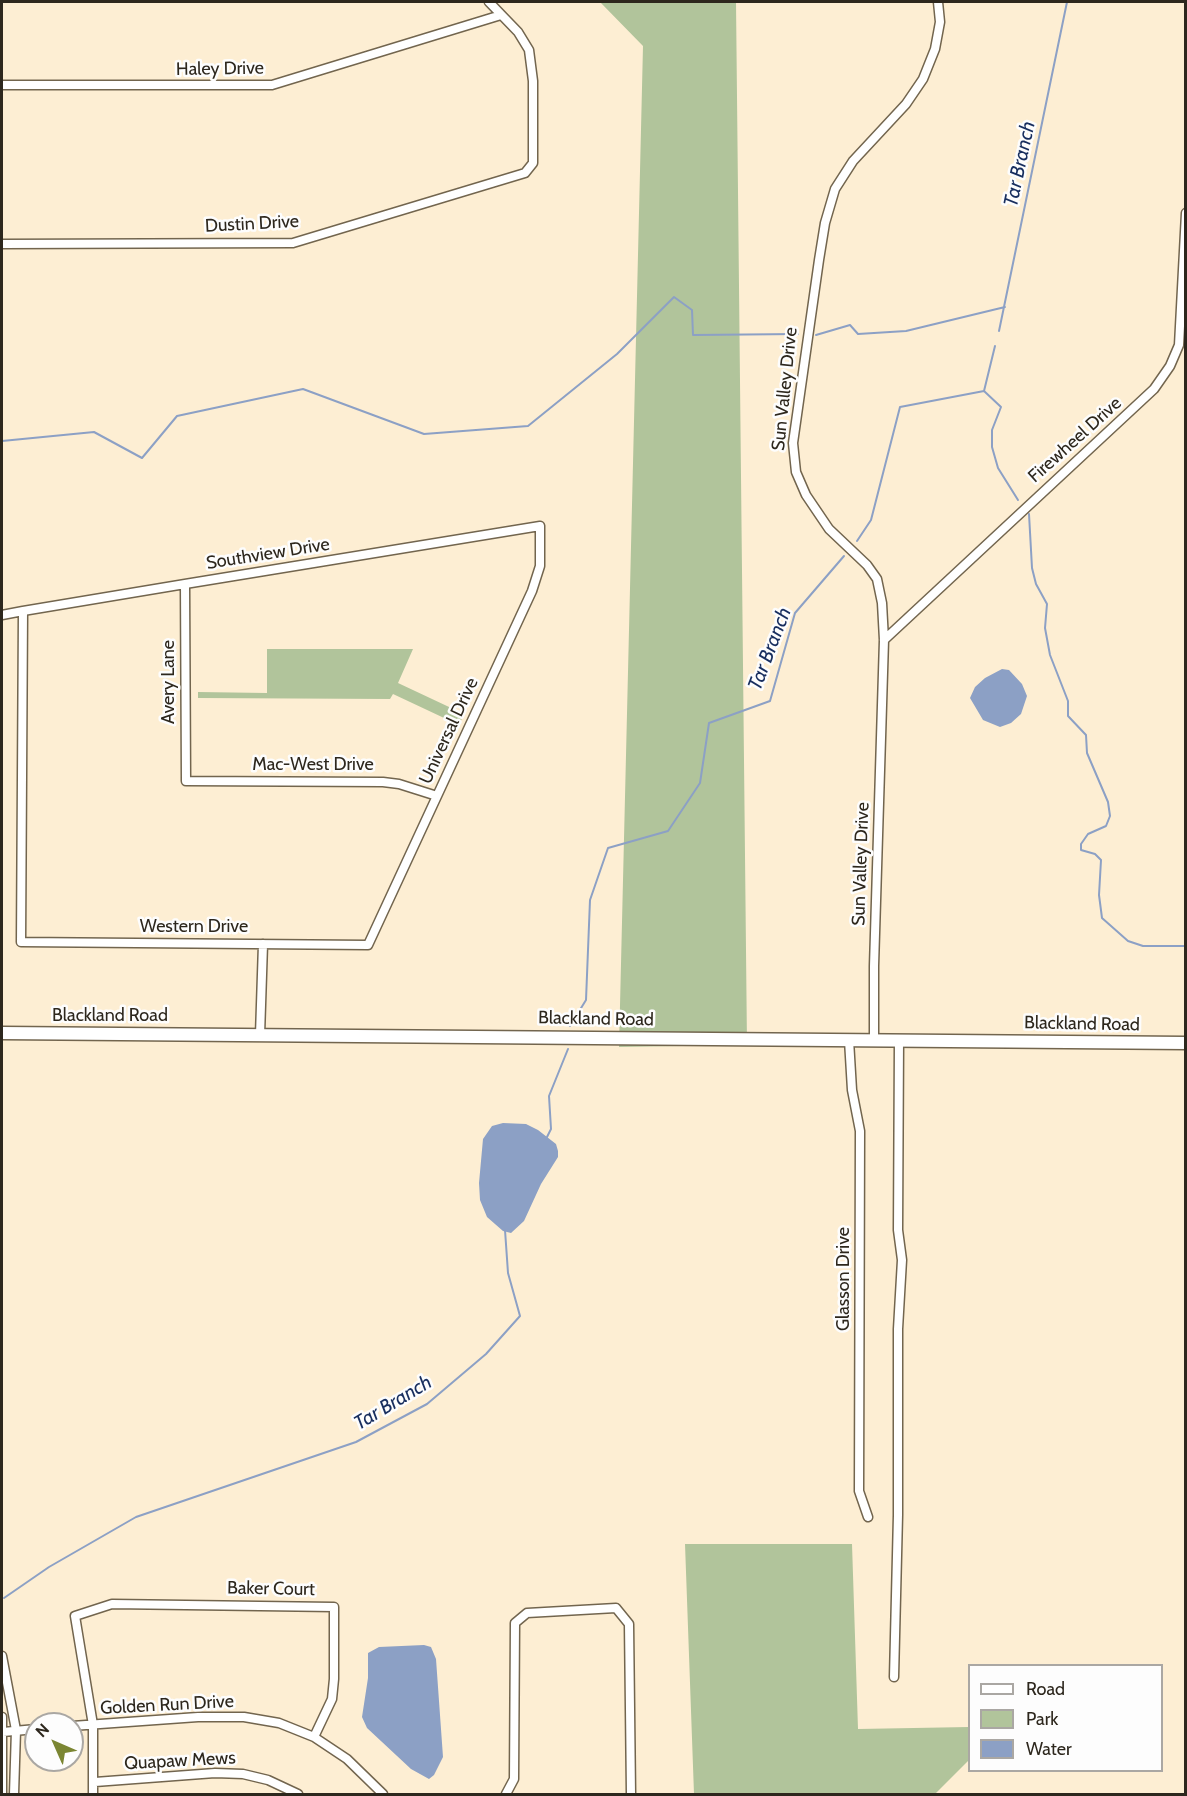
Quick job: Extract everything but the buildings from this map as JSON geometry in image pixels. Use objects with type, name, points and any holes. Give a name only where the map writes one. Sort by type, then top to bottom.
[{"type":"street","points":[[489,2],[501,15]]},
{"type":"street","name":"Sun Valley Drive","points":[[874,1040],[874,966],[884,640],[882,603],[877,579],[867,565],[816,512],[796,472],[793,443],[823,232],[835,189],[853,161],[906,104],[923,79],[935,49],[940,22],[938,2]]},
{"type":"street","name":"Haley Drive","points":[[2,85],[272,85],[501,15]]},
{"type":"street","name":"Dustin Drive","points":[[2,244],[293,243],[528,170],[533,163],[533,81],[530,50],[518,32],[501,15]]},
{"type":"street","name":"Firewheel Drive","points":[[884,640],[1154,389],[1170,366],[1179,345],[1185,213]]},
{"type":"street","name":"Southview Drive","points":[[2,615],[540,526]]},
{"type":"street","name":"Universal Drive","points":[[368,945],[532,591],[540,566],[540,526]]},
{"type":"street","name":"Avery Lane","points":[[185,584],[186,781]]},
{"type":"street","name":"Western Drive","points":[[23,611],[21,942],[368,945]]},
{"type":"street","name":"Mac-West Drive","points":[[186,781],[383,782],[399,784],[437,796]]},
{"type":"street","points":[[260,1035],[263,944]]},
{"type":"street","name":"Blackland Road","points":[[3,1034],[1185,1043]]},
{"type":"street","name":"Glasson Drive","points":[[849,1040],[852,1090],[860,1131],[859,1491],[868,1517]]},
{"type":"street","points":[[894,1677],[898,1515],[898,1329],[902,1260],[898,1230],[899,1040]]},
{"type":"street","name":"Baker Court","points":[[93,1725],[75,1616],[112,1604],[136,1603],[334,1607],[332,1699],[314,1737]]},
{"type":"street","points":[[506,1794],[514,1779],[515,1623],[527,1612],[616,1608],[629,1624],[632,1794]]},
{"type":"street","points":[[2,1656],[16,1730],[14,1794]]},
{"type":"street","points":[[2,1716],[2,1793]]},
{"type":"street","name":"Golden Run Drive","points":[[84,1725],[198,1717],[244,1717],[279,1723],[314,1737],[347,1759],[377,1793]]},
{"type":"street","points":[[93,1725],[95,1782],[93,1794]]},
{"type":"street","points":[[3,1732],[24,1730]]},
{"type":"street","name":"Quapaw Mews","points":[[95,1782],[215,1773],[243,1774],[267,1779],[298,1794]]},
{"type":"green space","points":[[600,2],[736,2],[747,1045],[619,1047],[643,46]]},
{"type":"green space","points":[[267,649],[413,649],[398,683],[464,714],[459,725],[393,694],[390,699],[198,698],[198,692],[267,693]]},
{"type":"green space","points":[[685,1544],[852,1544],[858,1729],[968,1727],[968,1761],[935,1794],[694,1794]]},
{"type":"water","points":[[1002,669],[1009,670],[1022,684],[1027,696],[1021,714],[1011,723],[1000,727],[983,720],[970,698],[975,687],[985,678]]},
{"type":"water","points":[[503,1123],[526,1124],[538,1130],[556,1144],[558,1151],[558,1157],[541,1184],[524,1221],[511,1233],[503,1231],[487,1217],[480,1200],[479,1183],[483,1139],[492,1126]]},
{"type":"water","points":[[424,1645],[431,1647],[436,1659],[443,1757],[434,1775],[429,1779],[411,1769],[367,1728],[362,1717],[368,1678],[368,1653],[379,1647]]},
{"type":"waterway","name":"Tar Branch","points":[[999,331],[1067,2]]},
{"type":"waterway","points":[[2,441],[94,432],[142,458],[177,416],[303,389],[424,434],[528,426],[617,354],[674,297],[692,310],[693,335],[798,334]]},
{"type":"waterway","points":[[816,335],[850,325],[858,334],[906,331],[1005,307]]},
{"type":"waterway","name":"Tar Branch","points":[[857,541],[871,520],[900,407],[984,391],[995,346]]},
{"type":"waterway","points":[[984,391],[1001,407],[992,430],[992,447],[998,468],[1018,500]]},
{"type":"waterway","points":[[1029,514],[1032,568],[1036,584],[1047,604],[1045,628],[1050,655],[1068,701],[1068,716],[1086,735],[1087,753],[1108,802],[1110,816],[1106,826],[1088,834],[1081,844],[1081,850],[1095,854],[1101,860],[1099,895],[1102,918],[1128,941],[1143,946],[1186,946]]},
{"type":"waterway","name":"Tar Branch","points":[[570,1026],[586,1000],[590,900],[608,848],[668,831],[700,783],[709,723],[770,701],[795,613],[844,556]]},
{"type":"waterway","name":"Tar Branch","points":[[547,1137],[551,1129],[549,1096],[568,1049]]},
{"type":"waterway","name":"Tar Branch","points":[[4,1598],[49,1567],[136,1517],[356,1442],[427,1404],[486,1354],[520,1316],[508,1273],[505,1230]]}]
